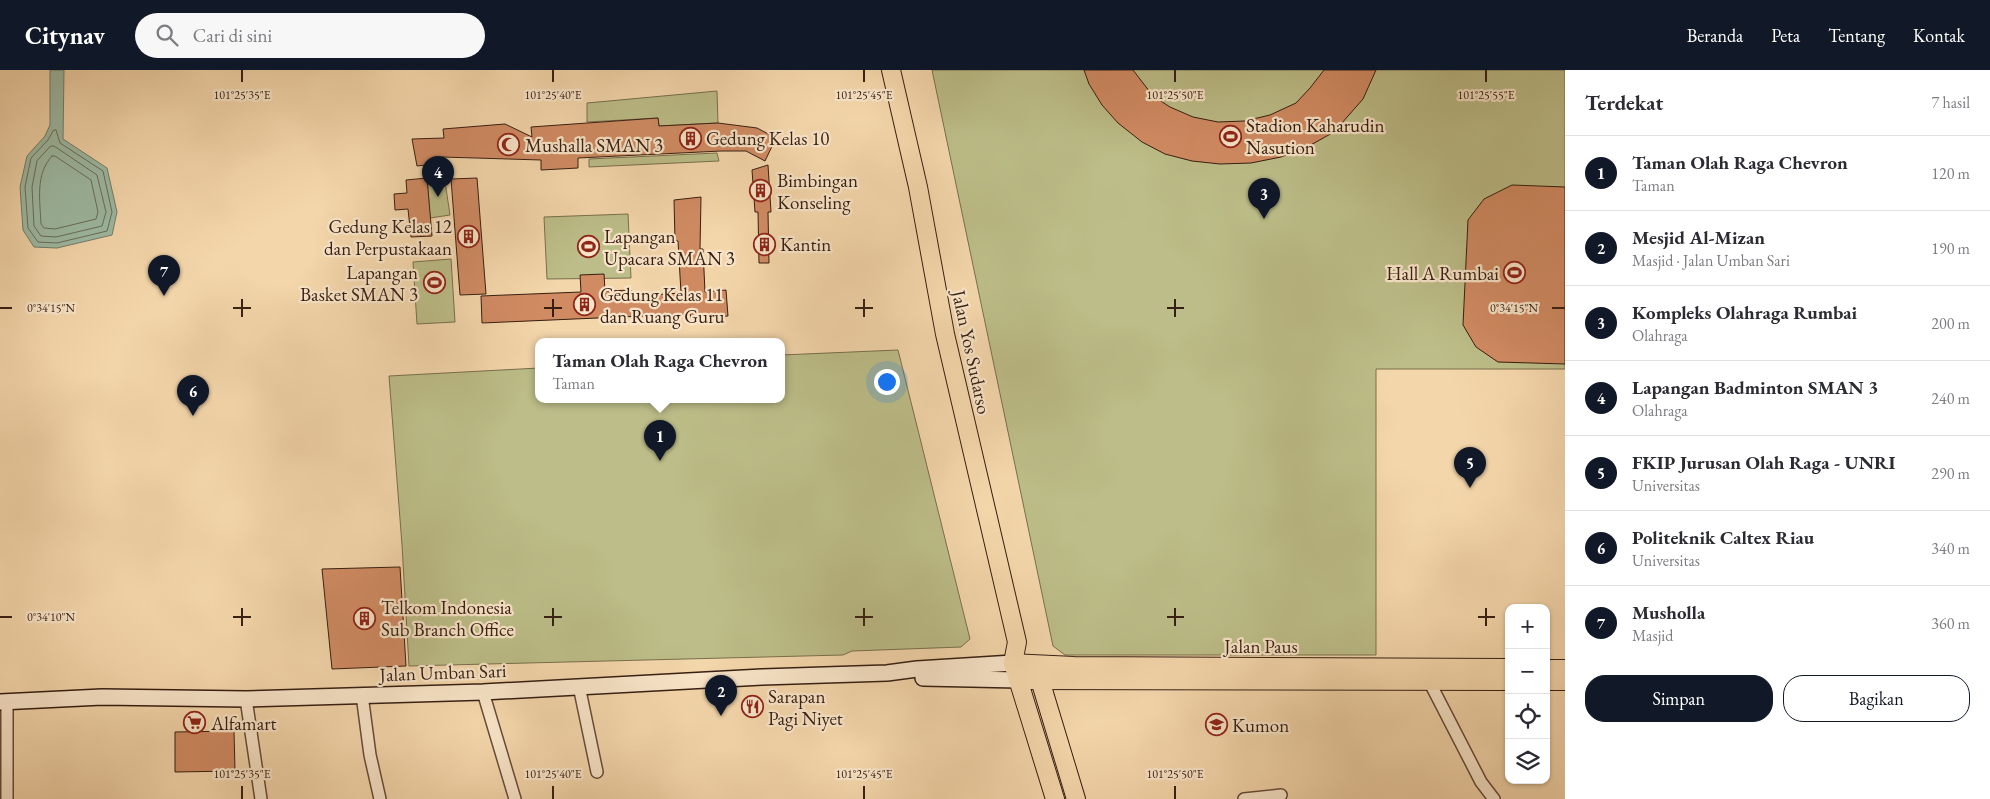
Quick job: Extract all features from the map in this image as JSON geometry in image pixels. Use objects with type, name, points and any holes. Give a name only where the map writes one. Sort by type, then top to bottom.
[{"type":"main road","name":"Jalan Yos Sudarso","points":[[891,70],[918,188],[945,334],[1017,642],[1016,672],[1055,799]]},
{"type":"main road","name":"Jalan Yos Sudarso","points":[[1017,642],[1038,672],[1076,799]]},
{"type":"main road","name":"Jalan Paus","points":[[1038,672],[1074,666],[1505,668]]},
{"type":"main road","points":[[1550,669],[1565,669]]},
{"type":"main road","name":"Jalan Paus","points":[[1016,672],[1505,681]]},
{"type":"main road","name":"Jalan Umban Sari","points":[[4,702],[102,698],[246,699],[483,692],[762,677],[887,673],[917,678],[1016,672]]},
{"type":"main road","points":[[1550,682],[1565,682]]},
{"type":"street","points":[[1430,681],[1481,782],[1494,799]]},
{"type":"street","points":[[579,686],[597,772]]},
{"type":"street","points":[[483,692],[515,799]]},
{"type":"street","points":[[362,695],[370,755],[380,799]]},
{"type":"street","points":[[246,699],[261,799]]},
{"type":"street","points":[[4,702],[8,799]]},
{"type":"street","points":[[1244,799],[1280,795]]},
{"type":"green space","points":[[932,70],[1565,70],[1565,369],[1376,369],[1376,655],[1065,655],[1053,646]]},
{"type":"green space","points":[[717,91],[718,123],[659,126],[658,118],[587,122],[587,103]]},
{"type":"green space","points":[[717,153],[719,161],[589,167],[589,159]]},
{"type":"green space","points":[[444,175],[450,215],[430,218],[427,178]]},
{"type":"green space","name":"Lapangan Upacara SMAN 3","points":[[628,214],[631,278],[547,279],[544,217]]},
{"type":"green space","name":"Lapangan Basket SMAN 3","points":[[451,259],[455,322],[417,324],[413,262]]},
{"type":"green space","points":[[898,350],[970,639],[961,647],[852,651],[843,655],[409,666],[389,376],[535,368],[535,403],[785,403],[785,355]]},
{"type":"water","points":[[50,70],[64,70],[63,139],[107,168],[117,212],[112,235],[57,248],[34,247],[23,230],[20,187],[27,156],[45,136],[50,125]]},
{"type":"building","points":[[1084,70],[1133,70],[1153,96],[1170,107],[1193,117],[1218,122],[1245,121],[1270,115],[1296,103],[1324,70],[1376,70],[1363,99],[1334,132],[1309,146],[1281,157],[1251,163],[1220,164],[1192,161],[1165,154],[1142,142],[1118,123],[1102,105],[1089,84]]},
{"type":"building","points":[[658,118],[659,126],[718,123],[757,128],[776,138],[765,161],[746,151],[721,151],[578,158],[578,168],[541,170],[541,160],[442,157],[444,163],[417,166],[412,139],[444,138],[443,129],[505,124],[532,137],[531,127]]},
{"type":"building","points":[[768,165],[771,212],[768,212],[769,263],[759,263],[758,212],[755,212],[752,170]]},
{"type":"building","points":[[427,178],[432,236],[411,237],[408,209],[395,210],[394,194],[407,193],[406,180]]},
{"type":"building","name":"Gedung Kelas 12 dan Perpustakaan","points":[[477,178],[486,294],[460,295],[451,179]]},
{"type":"building","name":"Hall A Rumbai","points":[[1512,185],[1565,187],[1565,364],[1498,362],[1476,347],[1463,325],[1468,220],[1484,199]]},
{"type":"building","points":[[701,197],[700,249],[703,249],[705,292],[726,290],[728,316],[691,318],[690,314],[482,323],[481,296],[581,292],[580,275],[604,274],[605,291],[631,290],[631,296],[681,293],[678,241],[675,241],[674,200]]},
{"type":"building","name":"Telkom Indonesia Sub Branch Office","points":[[400,567],[406,666],[332,669],[322,569]]},
{"type":"building","points":[[234,731],[235,771],[175,772],[175,732]]},
{"type":"place","name":"Stadion Kaharudin Nasution","points":[[1230,136]]},
{"type":"place","name":"Gedung Kelas 10","points":[[690,138]]},
{"type":"place","name":"Mushalla SMAN 3","points":[[509,145]]},
{"type":"place","name":"Bimbingan Konseling","points":[[761,191]]},
{"type":"place","name":"Lapangan Badminton SMAN 3","points":[[438,197]]},
{"type":"place","name":"Kompleks Olahraga Rumbai","points":[[1264,219]]},
{"type":"place","name":"Gedung Kelas 12 dan Perpustakaan","points":[[468,237]]},
{"type":"place","name":"Kantin","points":[[764,244]]},
{"type":"place","name":"Lapangan Upacara SMAN 3","points":[[588,247]]},
{"type":"place","name":"Hall A Rumbai","points":[[1515,273]]},
{"type":"place","name":"Lapangan Basket SMAN 3","points":[[434,283]]},
{"type":"place","name":"Musholla","points":[[164,296]]},
{"type":"place","name":"Gedung Kelas 11 dan Ruang Guru","points":[[584,305]]},
{"type":"place","name":"Politeknik Caltex Riau","points":[[193,416]]},
{"type":"place","name":"Taman Olah Raga Chevron","points":[[660,461]]},
{"type":"place","name":"FKIP Jurusan Olah Raga - UNRI","points":[[1470,488]]},
{"type":"place","name":"Telkom Indonesia Sub Branch Office","points":[[365,618]]},
{"type":"place","name":"Sarapan Pagi Niyet","points":[[752,707]]},
{"type":"place","name":"Mesjid Al-Mizan","points":[[721,716]]},
{"type":"place","name":"Alfamart","points":[[195,723]]},
{"type":"place","name":"Kumon","points":[[1216,725]]}]
